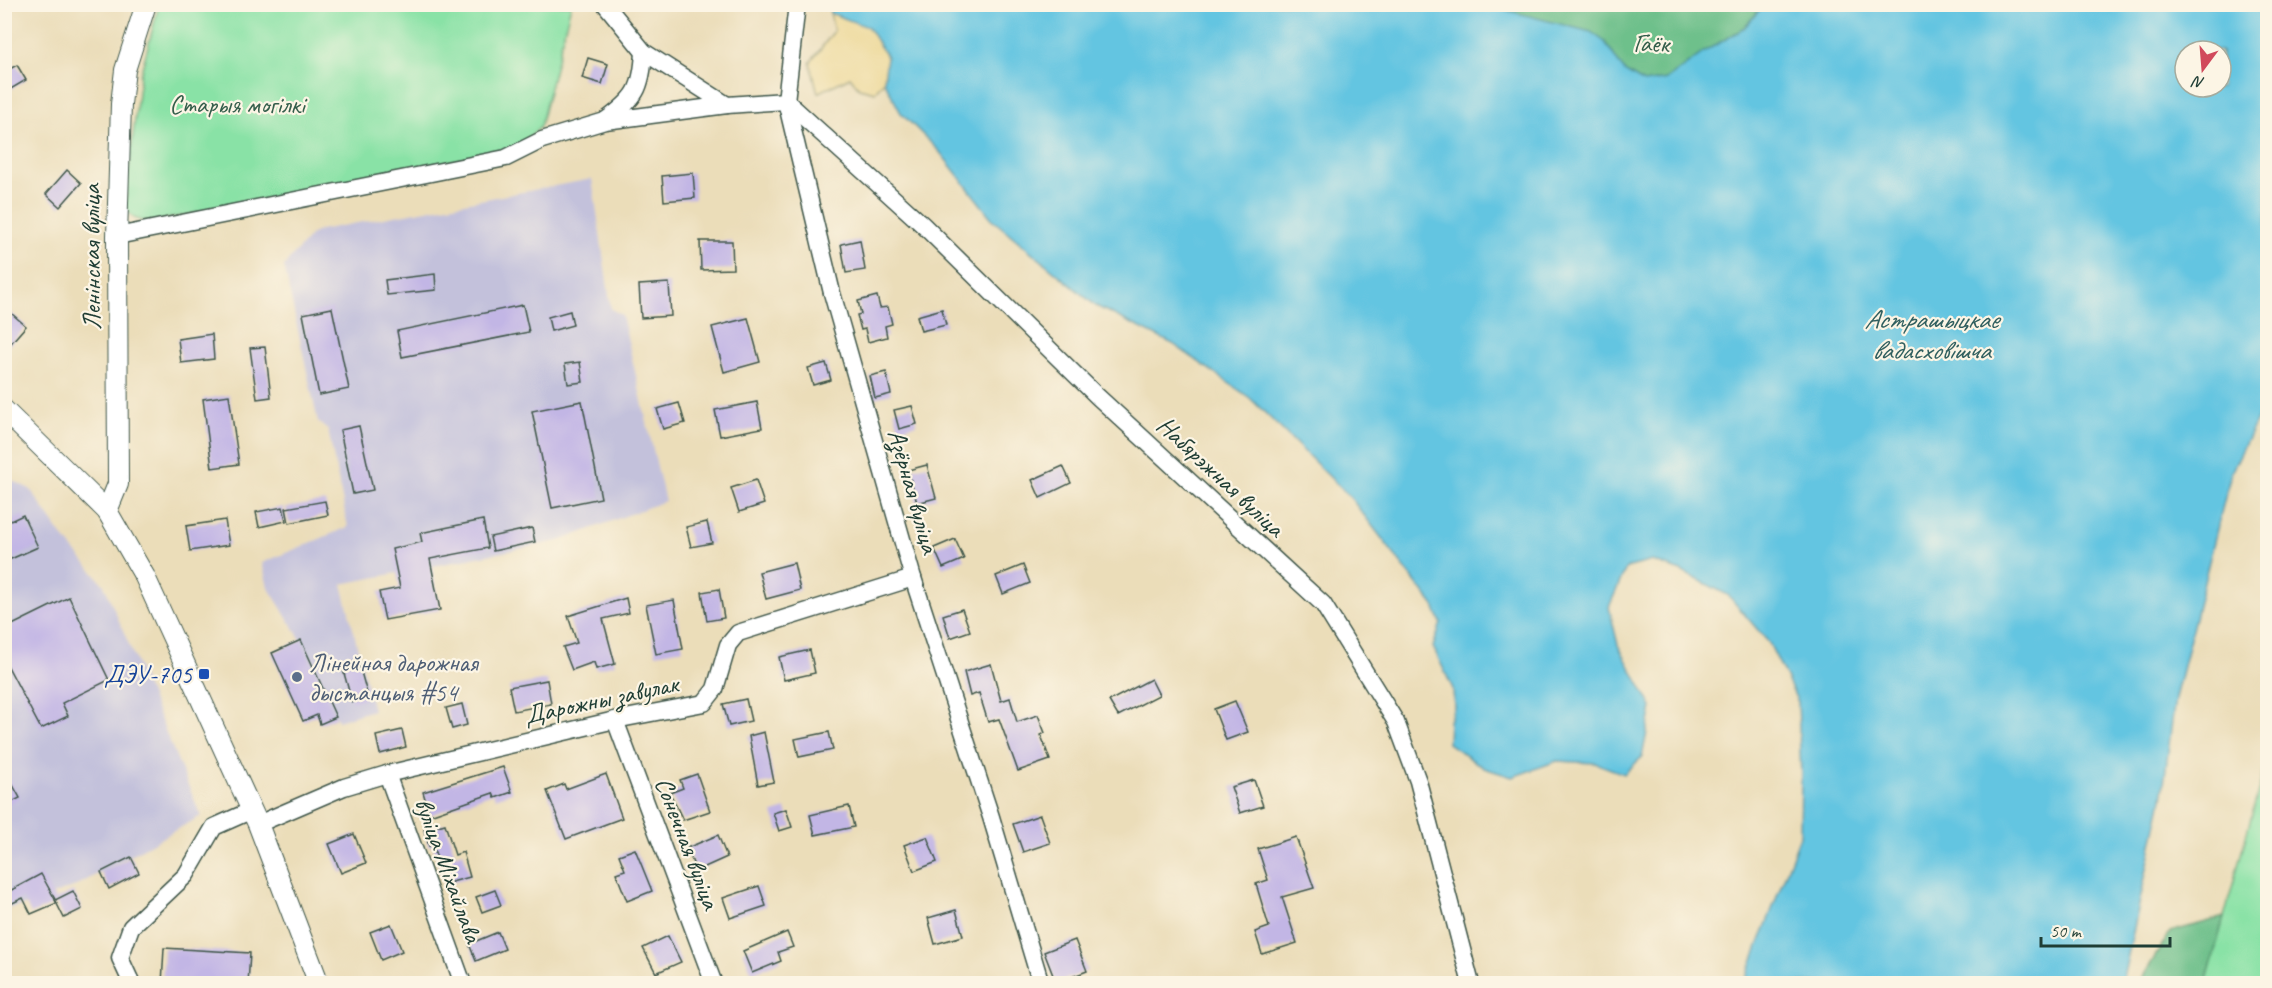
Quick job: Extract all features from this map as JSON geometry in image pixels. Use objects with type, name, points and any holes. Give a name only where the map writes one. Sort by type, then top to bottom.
[{"type":"street","name":"Ленінская вуліца","points":[[107,511],[118,484],[117,236],[122,88],[125,70],[146,4]]},
{"type":"street","points":[[605,4],[644,52],[727,105]]},
{"type":"street","name":"Азёрная вуліца","points":[[797,4],[786,101],[832,293],[913,578],[991,817],[1041,984]]},
{"type":"street","points":[[604,121],[627,105],[638,91],[644,52]]},
{"type":"street","points":[[117,236],[506,158],[542,140],[604,121],[727,105],[786,101]]},
{"type":"street","name":"Набярэжная вуліца","points":[[786,101],[923,225],[1096,396],[1323,604],[1396,722],[1418,781],[1471,984]]},
{"type":"street","points":[[4,410],[107,511],[166,620],[254,817],[319,984]]},
{"type":"street","name":"Дарожны завулак","points":[[132,984],[120,958],[131,927],[186,875],[214,827],[254,817],[387,774],[615,720],[704,703],[715,690],[728,645],[738,633],[913,578]]},
{"type":"street","name":"Сонечная вуліца","points":[[615,720],[714,984]]},
{"type":"street","name":"вуліца Міхайлава","points":[[387,774],[463,984]]},
{"type":"shaded area","points":[[592,179],[611,309],[622,315],[665,501],[559,541],[342,584],[373,710],[338,721],[301,640],[268,587],[262,563],[348,527],[328,430],[318,422],[284,266],[312,234],[320,230]]},
{"type":"shaded area","points":[[5,477],[30,489],[63,537],[104,585],[201,816],[76,886],[25,905],[5,909]]},
{"type":"green space","name":"Старыя могілкі","points":[[159,5],[571,5],[540,127],[519,147],[152,222],[142,221],[132,216],[125,204],[140,76]]},
{"type":"green space","name":"Гаёк","points":[[1483,5],[1764,5],[1743,29],[1707,50],[1667,79],[1644,83],[1624,71],[1605,42]]},
{"type":"green space","points":[[2267,759],[2267,983],[2206,983]]},
{"type":"green space","points":[[2224,917],[2206,983],[2139,983],[2170,932]]},
{"type":"sand","points":[[830,13],[868,26],[887,57],[884,81],[875,92],[859,88],[850,77],[818,93],[810,63],[834,31]]},
{"type":"water","name":"Астрашыцкае вадасховішча","points":[[1483,4],[1591,32],[1605,42],[1624,71],[1644,83],[1667,79],[1707,50],[1743,29],[1764,5],[2267,5],[2267,399],[2231,473],[2175,698],[2162,799],[2122,983],[1744,983],[1800,836],[1801,776],[1798,702],[1769,643],[1728,595],[1681,571],[1652,561],[1626,568],[1609,607],[1618,645],[1652,707],[1642,757],[1624,774],[1595,763],[1557,761],[1512,777],[1484,768],[1448,743],[1449,721],[1454,708],[1453,689],[1433,647],[1441,623],[1434,606],[1350,497],[1250,398],[1173,344],[1096,306],[993,220],[939,151],[901,113],[884,81],[887,57],[868,27],[830,13],[829,5]]},
{"type":"building","points":[[588,58],[608,64],[602,84],[582,78]]},
{"type":"building","points":[[17,65],[26,80],[4,93],[4,72]]},
{"type":"building","points":[[67,170],[81,183],[60,207],[46,194]]},
{"type":"building","points":[[693,173],[695,198],[664,201],[662,176]]},
{"type":"building","points":[[860,240],[865,270],[846,273],[841,244]]},
{"type":"building","points":[[700,241],[732,241],[733,269],[701,270]]},
{"type":"building","points":[[435,274],[436,290],[387,295],[385,280]]},
{"type":"building","points":[[669,283],[671,316],[641,318],[639,285]]},
{"type":"building","points":[[877,296],[880,308],[888,307],[892,324],[885,326],[887,337],[868,342],[865,329],[861,330],[857,315],[861,314],[858,301]]},
{"type":"building","points":[[523,305],[529,332],[402,357],[397,331]]},
{"type":"building","points":[[4,307],[26,326],[4,351]]},
{"type":"building","points":[[332,308],[349,389],[319,395],[303,314]]},
{"type":"building","points":[[942,309],[946,325],[921,331],[917,316]]},
{"type":"building","points":[[570,311],[573,325],[551,331],[548,317]]},
{"type":"building","points":[[748,318],[760,362],[724,372],[712,327]]},
{"type":"building","points":[[212,334],[214,359],[181,363],[178,339]]},
{"type":"building","points":[[265,347],[271,397],[257,399],[250,348]]},
{"type":"building","points":[[580,362],[583,382],[568,384],[565,364]]},
{"type":"building","points":[[826,363],[831,380],[813,385],[808,368]]},
{"type":"building","points":[[886,372],[891,394],[875,398],[870,376]]},
{"type":"building","points":[[229,395],[239,464],[212,468],[203,399]]},
{"type":"building","points":[[582,401],[601,498],[552,508],[532,411]]},
{"type":"building","points":[[757,402],[762,428],[720,436],[715,410]]},
{"type":"building","points":[[679,403],[685,423],[663,429],[657,409]]},
{"type":"building","points":[[912,406],[917,424],[899,429],[894,410]]},
{"type":"building","points":[[359,426],[373,490],[353,494],[340,430]]},
{"type":"building","points":[[927,465],[936,498],[917,503],[908,470]]},
{"type":"building","points":[[1063,466],[1071,483],[1040,498],[1032,480]]},
{"type":"building","points":[[756,480],[764,504],[739,512],[731,488]]},
{"type":"building","points":[[325,501],[328,515],[289,523],[286,508]]},
{"type":"building","points":[[283,507],[286,521],[259,527],[256,512]]},
{"type":"building","points":[[23,515],[38,547],[4,562],[4,524]]},
{"type":"building","points":[[225,520],[229,545],[190,551],[186,526]]},
{"type":"building","points":[[483,520],[488,548],[430,559],[440,610],[385,620],[379,592],[400,588],[392,549],[422,542],[420,533]]},
{"type":"building","points":[[707,522],[712,543],[691,547],[686,527]]},
{"type":"building","points":[[532,528],[535,542],[493,551],[490,537]]},
{"type":"building","points":[[955,539],[964,559],[943,568],[934,548]]},
{"type":"building","points":[[794,563],[800,590],[766,599],[759,572]]},
{"type":"building","points":[[1023,565],[1030,583],[1003,594],[996,576]]},
{"type":"building","points":[[719,589],[724,618],[707,621],[702,592]]},
{"type":"building","points":[[69,597],[109,680],[62,703],[68,716],[41,729],[4,659],[4,629]]},
{"type":"building","points":[[626,598],[629,613],[603,619],[615,664],[596,669],[594,662],[572,670],[563,647],[577,643],[568,616]]},
{"type":"building","points":[[674,600],[683,649],[656,654],[646,605]]},
{"type":"building","points":[[962,609],[970,631],[950,638],[943,615]]},
{"type":"building","points":[[301,640],[336,717],[320,724],[317,715],[303,721],[272,653]]},
{"type":"building","points":[[810,650],[815,673],[784,680],[779,657]]},
{"type":"building","points":[[358,661],[368,697],[352,702],[342,666]]},
{"type":"building","points":[[991,664],[1001,701],[1010,698],[1017,722],[1038,715],[1045,733],[1041,735],[1050,760],[1018,771],[999,719],[988,722],[979,693],[970,696],[964,672]]},
{"type":"building","points":[[1151,679],[1159,695],[1118,716],[1109,701]]},
{"type":"building","points":[[547,680],[551,704],[514,711],[509,687]]},
{"type":"building","points":[[746,699],[751,721],[729,726],[723,704]]},
{"type":"building","points":[[1235,701],[1248,732],[1226,740],[1214,709]]},
{"type":"building","points":[[462,704],[467,725],[452,729],[446,708]]},
{"type":"building","points":[[402,730],[406,747],[380,754],[376,736]]},
{"type":"building","points":[[764,732],[774,782],[758,785],[749,736]]},
{"type":"building","points":[[829,732],[833,750],[799,757],[795,739]]},
{"type":"building","points":[[503,767],[512,792],[495,798],[493,793],[430,815],[423,792]]},
{"type":"building","points":[[4,769],[20,798],[4,806]]},
{"type":"building","points":[[606,774],[622,818],[566,839],[547,791],[564,784],[566,789]]},
{"type":"building","points":[[697,774],[710,811],[683,820],[670,793],[683,788],[680,780]]},
{"type":"building","points":[[1254,780],[1263,806],[1240,813],[1231,787]]},
{"type":"building","points":[[849,806],[854,827],[815,835],[810,815]]},
{"type":"building","points":[[786,809],[792,827],[779,831],[773,813]]},
{"type":"building","points":[[1040,815],[1050,843],[1023,852],[1013,824]]},
{"type":"building","points":[[445,824],[455,855],[463,852],[470,877],[444,884],[433,845],[429,846],[424,830]]},
{"type":"building","points":[[354,834],[366,863],[341,873],[329,844]]},
{"type":"building","points":[[718,835],[727,857],[696,871],[687,848]]},
{"type":"building","points":[[927,837],[937,862],[914,871],[904,845]]},
{"type":"building","points":[[1296,837],[1314,888],[1282,897],[1297,943],[1262,954],[1255,932],[1269,927],[1256,884],[1268,880],[1258,849]]},
{"type":"building","points":[[635,849],[652,891],[627,901],[616,873],[625,870],[619,855]]},
{"type":"building","points":[[131,857],[139,873],[109,889],[101,872]]},
{"type":"building","points":[[41,874],[57,903],[31,914],[23,898],[4,907],[4,894]]},
{"type":"building","points":[[759,886],[766,906],[730,918],[723,898]]},
{"type":"building","points":[[495,890],[501,905],[482,912],[476,897]]},
{"type":"building","points":[[73,891],[82,909],[64,918],[55,900]]},
{"type":"building","points":[[956,910],[963,936],[935,944],[928,918]]},
{"type":"building","points":[[391,924],[402,951],[381,960],[370,932]]},
{"type":"building","points":[[498,932],[505,949],[476,961],[469,944]]},
{"type":"building","points":[[787,932],[793,947],[778,952],[781,961],[752,973],[743,951]]},
{"type":"building","points":[[668,936],[681,962],[656,973],[643,948]]},
{"type":"building","points":[[1075,940],[1087,971],[1056,983],[1044,952]]},
{"type":"building","points":[[164,948],[250,953],[248,984],[162,984]]},
{"type":"place","name":"ДЭУ-705","points":[[204,674]]},
{"type":"place","name":"Лінейная дарожная дыстанцыя #54","points":[[297,677]]}]
